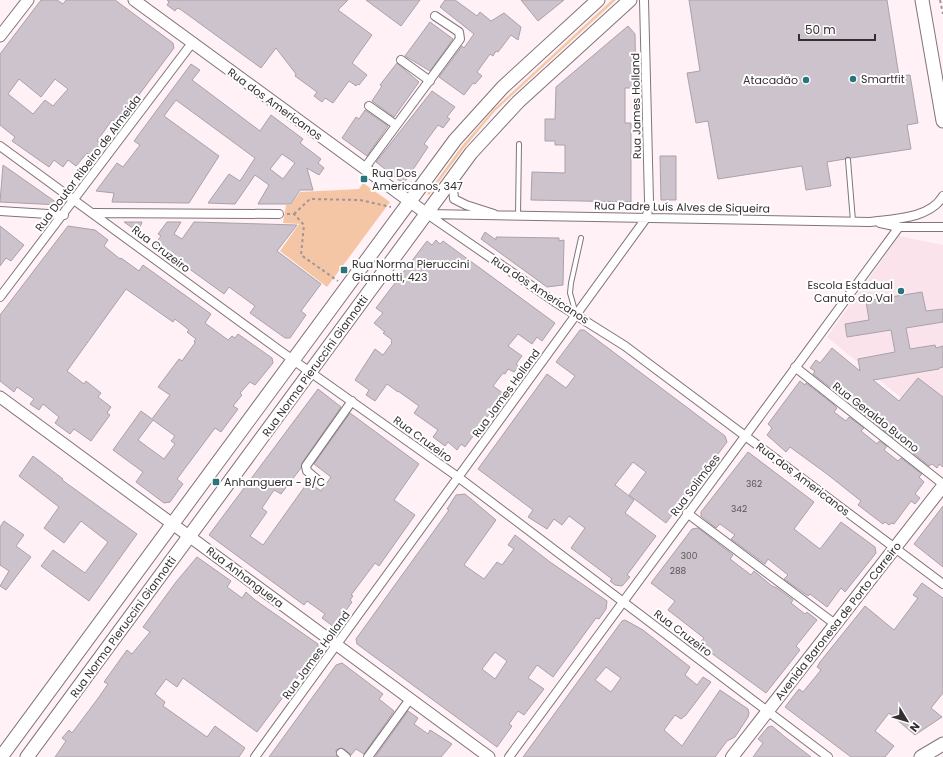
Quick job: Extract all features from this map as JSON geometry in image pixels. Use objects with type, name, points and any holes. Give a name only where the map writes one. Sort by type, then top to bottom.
[{"type":"main road","name":"Rua Norma Pieruccini Giannotti","points":[[1,757],[455,140],[481,109],[598,0]]},
{"type":"main road","name":"Rua Norma Pieruccini Giannotti","points":[[28,757],[471,154],[507,112],[630,0]]},
{"type":"main road","points":[[922,0],[943,121]]},
{"type":"main road","name":"Avenida Baronesa de Porto Carreiro","points":[[736,755],[943,485]]},
{"type":"main road","points":[[921,757],[943,744]]},
{"type":"street","points":[[0,36],[28,0]]},
{"type":"street","name":"Rua dos Americanos","points":[[134,0],[426,214],[576,316],[625,346],[943,584]]},
{"type":"street","name":"Rua James Holland","points":[[255,757],[647,217],[649,201],[644,0]]},
{"type":"street","points":[[364,169],[430,81],[460,38],[458,32],[435,16]]},
{"type":"street","name":"Rua Doutor Ribeiro de Almeida","points":[[0,297],[192,43]]},
{"type":"street","points":[[401,60],[430,81]]},
{"type":"street","points":[[369,106],[396,125]]},
{"type":"street","name":"Rua Cruzeiro","points":[[0,146],[75,199],[293,360],[458,477],[828,757]]},
{"type":"street","name":"Rua Padre Luís Alves de Siqueira","points":[[458,172],[452,188],[454,199],[461,203],[494,214]]},
{"type":"street","name":"Rua Padre Luís Alves de Siqueira","points":[[870,222],[918,214],[934,205],[943,196]]},
{"type":"street","points":[[0,211],[64,214]]},
{"type":"street","points":[[94,213],[279,214]]},
{"type":"street","name":"Rua Padre Luís Alves de Siqueira","points":[[426,214],[853,221],[870,222],[899,227],[943,227]]},
{"type":"street","name":"Rua Solimões","points":[[509,757],[622,601],[899,227]]},
{"type":"street","name":"Rua Geraldo Buono","points":[[796,368],[943,485]]},
{"type":"street","name":"Rua Anhanguera","points":[[0,397],[489,757]]},
{"type":"street","points":[[319,481],[307,471],[306,466],[352,401]]},
{"type":"street","points":[[687,513],[835,624]]},
{"type":"street","points":[[368,757],[410,699]]},
{"type":"lane","points":[[518,215],[519,144]]},
{"type":"lane","points":[[848,160],[853,221]]},
{"type":"lane","points":[[576,316],[570,293],[581,238]]},
{"type":"path","points":[[940,0],[943,14]]},
{"type":"path","points":[[279,214],[294,214],[310,199],[360,200],[392,208]]},
{"type":"path","points":[[294,214],[304,225],[302,255],[339,282]]},
{"type":"shaded area","points":[[612,0],[616,0],[495,111],[464,148],[429,195],[427,194],[462,146],[494,109]]},
{"type":"shaded area","points":[[363,183],[390,202],[327,287],[280,251],[299,224],[283,223],[286,205],[291,205],[300,192],[359,189]]},
{"type":"shaded area","name":"Escola Estadual Canuto do Val","points":[[899,236],[943,245],[943,432],[827,337]]},
{"type":"building","points":[[41,0],[57,0],[63,4],[66,0],[115,0],[173,43],[174,48],[117,124],[112,120],[97,141],[102,144],[92,157],[87,153],[76,166],[68,160],[63,167],[54,160],[49,167],[12,141],[15,137],[0,125],[0,54]],"holes":[[[19,79],[41,97],[55,79],[68,89],[53,106],[45,100],[33,114],[8,94]]]},
{"type":"building","points":[[167,0],[348,0],[338,10],[372,35],[352,63],[367,75],[359,85],[357,84],[356,86],[349,81],[333,103],[325,98],[322,102],[314,96],[317,92],[295,76],[296,74],[276,48],[261,68],[180,9],[177,8],[175,11],[167,5],[169,2]]},
{"type":"building","points":[[366,0],[420,0],[401,26]]},
{"type":"building","points":[[445,0],[455,0],[477,16],[480,12],[491,21],[504,13],[521,27],[518,40],[511,35],[498,52],[496,51],[493,56],[490,54],[477,72],[482,76],[475,84],[473,83],[464,95],[439,77],[462,46],[464,48],[474,34],[440,7]]},
{"type":"building","points":[[521,0],[564,0],[538,21]]},
{"type":"building","points":[[689,0],[887,0],[899,76],[910,75],[918,123],[907,125],[911,149],[851,158],[847,157],[845,159],[827,162],[831,186],[806,190],[802,166],[718,179],[708,121],[696,123],[687,73],[700,71]]},
{"type":"building","points":[[430,22],[453,39],[430,71],[405,56]]},
{"type":"building","points":[[628,26],[635,34],[636,88],[625,88],[625,123],[631,123],[631,202],[531,200],[532,172],[565,173],[565,145],[555,145],[555,141],[545,141],[545,119],[555,119],[556,87]]},
{"type":"building","points":[[397,63],[419,82],[394,117],[372,101],[382,86],[380,85]]},
{"type":"building","points":[[191,64],[200,70],[192,80],[260,131],[271,115],[303,139],[300,143],[321,159],[318,163],[324,168],[319,175],[307,168],[313,190],[300,190],[291,204],[258,204],[269,185],[255,175],[235,204],[208,203],[229,174],[240,181],[255,158],[176,100],[164,116],[219,156],[189,203],[112,202],[114,193],[96,191],[117,163],[123,167],[140,145],[134,141]],"holes":[[[282,154],[295,163],[283,179],[270,169]]]},
{"type":"building","points":[[432,91],[455,107],[447,117],[450,119],[443,128],[438,125],[424,144],[428,147],[406,180],[400,181],[376,162]]},
{"type":"building","points":[[365,110],[388,126],[367,156],[342,138],[356,117],[359,119]]},
{"type":"building","points":[[660,156],[676,156],[676,200],[661,200]]},
{"type":"building","points":[[3,165],[60,205],[0,202]]},
{"type":"building","points":[[124,222],[142,222],[139,230],[134,229]]},
{"type":"building","points":[[167,222],[181,222],[174,234],[182,239],[194,222],[297,225],[277,251],[321,284],[301,311],[306,315],[290,338],[285,338],[250,313],[255,306],[229,287],[224,294],[155,244],[161,236],[158,234]]},
{"type":"building","points":[[0,226],[24,245],[11,261],[6,258],[0,266]]},
{"type":"building","points":[[68,226],[95,230],[108,240],[104,246],[120,259],[121,258],[139,271],[143,265],[211,314],[205,323],[228,340],[232,336],[235,338],[238,334],[272,358],[273,363],[255,385],[250,382],[240,393],[242,395],[233,406],[238,409],[221,432],[215,428],[177,479],[183,484],[170,502],[164,503],[136,482],[143,472],[113,450],[141,411],[152,419],[170,395],[158,387],[179,359],[182,361],[195,343],[194,341],[196,339],[187,332],[189,330],[175,319],[173,322],[126,289],[67,371],[84,384],[86,381],[101,393],[98,397],[111,407],[107,413],[110,415],[91,441],[74,429],[70,434],[55,423],[59,417],[43,404],[39,410],[30,404],[34,399],[17,387],[14,392],[0,381],[0,315]],"holes":[[[153,420],[175,436],[171,441],[175,444],[164,459],[138,440]]]},
{"type":"building","points":[[485,232],[496,240],[496,237],[559,238],[559,241],[564,240],[563,285],[547,287],[481,239]]},
{"type":"building","points":[[436,240],[440,244],[443,241],[555,323],[542,341],[537,337],[532,344],[518,334],[508,346],[522,356],[516,364],[519,366],[514,372],[508,369],[493,386],[504,394],[465,447],[461,444],[457,450],[448,442],[445,446],[433,437],[438,430],[414,413],[419,406],[398,391],[387,384],[375,401],[366,395],[369,390],[355,380],[375,349],[383,355],[392,343],[392,340],[383,333],[385,332],[374,323],[383,313],[376,308],[427,241],[432,245]]},
{"type":"building","points":[[922,292],[926,311],[943,309],[943,322],[906,328],[910,349],[935,345],[936,348],[943,346],[943,367],[939,369],[873,380],[899,401],[918,378],[943,397],[943,467],[939,464],[937,468],[932,464],[929,466],[913,453],[916,449],[901,436],[897,440],[893,438],[857,409],[854,406],[856,403],[843,391],[840,395],[813,374],[815,371],[810,368],[816,360],[820,363],[832,348],[860,371],[858,359],[895,352],[891,330],[847,337],[845,324],[869,320],[866,301]]},
{"type":"building","points":[[580,330],[584,330],[725,436],[727,442],[666,523],[629,495],[646,472],[633,462],[615,485],[634,500],[625,513],[656,536],[627,575],[630,577],[622,586],[615,585],[610,581],[612,579],[571,548],[585,528],[569,516],[562,525],[554,519],[547,529],[528,517],[533,510],[478,469],[547,374],[566,388],[575,376],[556,362]]},
{"type":"building","points":[[800,381],[805,385],[806,383],[833,404],[837,408],[834,412],[846,421],[849,417],[864,428],[861,431],[877,444],[879,441],[887,446],[884,450],[898,461],[901,458],[922,474],[919,477],[924,482],[915,494],[920,498],[915,504],[911,501],[894,524],[892,523],[889,525],[885,522],[883,524],[858,505],[861,501],[827,474],[790,447],[786,452],[767,435],[772,428],[768,424]]},
{"type":"building","points":[[318,389],[341,407],[302,463],[301,468],[281,494],[274,490],[262,508],[267,512],[250,536],[263,545],[308,482],[321,491],[331,477],[314,464],[350,413],[419,464],[394,500],[415,515],[379,566],[375,563],[351,595],[353,596],[350,600],[352,602],[334,627],[322,618],[325,614],[307,601],[304,605],[209,535]]},
{"type":"building","points":[[748,452],[814,502],[794,529],[820,549],[841,522],[875,547],[876,553],[845,592],[841,588],[827,607],[810,594],[808,596],[784,579],[788,575],[768,559],[765,564],[731,539],[735,535],[720,524],[716,528],[701,516],[701,512]]},
{"type":"building","points":[[33,456],[63,479],[62,480],[137,534],[89,601],[41,566],[53,550],[85,573],[108,542],[81,521],[64,543],[44,528],[59,507],[19,476]]},
{"type":"building","points":[[465,494],[496,520],[464,565],[484,579],[497,562],[502,565],[514,549],[508,545],[515,535],[550,562],[607,601],[606,609],[599,619],[596,618],[553,677],[537,665],[528,678],[544,689],[524,715],[518,711],[509,724],[512,726],[497,747],[357,644],[356,639],[449,510],[447,509],[456,495]],"holes":[[[495,652],[507,661],[495,679],[482,669]]]},
{"type":"building","points":[[943,506],[943,567],[914,544]]},
{"type":"building","points":[[4,521],[24,535],[16,546],[31,557],[6,590],[0,586],[9,571],[0,565],[0,527]]},
{"type":"building","points":[[698,528],[733,555],[730,559],[751,575],[754,571],[772,586],[793,600],[791,603],[805,614],[807,612],[817,620],[796,646],[800,650],[766,693],[699,644],[704,638],[668,610],[675,601],[651,583],[692,529]]},
{"type":"building","points":[[197,557],[231,581],[227,587],[242,598],[246,592],[255,600],[318,644],[318,650],[257,732],[183,678],[177,687],[166,679],[155,694],[165,702],[163,706],[207,737],[215,726],[245,748],[239,757],[55,757],[66,741],[62,738],[69,730],[72,733],[99,697],[108,684],[104,682],[127,650],[132,654],[150,632],[143,627],[176,582]]},
{"type":"building","points":[[922,583],[943,598],[943,693],[931,708],[942,717],[915,735],[889,713],[875,731],[894,746],[885,757],[851,757],[785,707],[799,689],[803,692],[821,670],[817,667],[820,662],[865,606],[894,630],[918,598],[913,595]]},
{"type":"building","points":[[625,620],[643,630],[690,667],[685,675],[697,685],[703,677],[711,682],[686,715],[681,719],[675,715],[664,730],[682,746],[720,690],[748,709],[748,717],[735,737],[727,741],[715,757],[523,757],[622,621]],"holes":[[[606,667],[621,678],[611,692],[595,680]]]},
{"type":"building","points":[[342,663],[383,694],[379,699],[394,711],[364,754],[356,749],[351,755],[341,748],[336,750],[337,757],[269,757],[336,665]]},
{"type":"building","points":[[408,711],[418,718],[414,724],[428,734],[430,730],[452,744],[441,757],[375,757]]},
{"type":"building","points":[[772,726],[811,757],[753,757],[763,743],[758,739],[768,727]]},
{"type":"place","name":"Smartfit","points":[[853,79]]},
{"type":"place","name":"Atacadão","points":[[806,80]]},
{"type":"place","name":"Rua Dos Americanos, 347","points":[[364,179]]},
{"type":"place","name":"Rua Norma Pieruccini Giannotti, 423","points":[[344,270]]},
{"type":"place","name":"Escola Estadual Canuto do Val","points":[[901,291]]},
{"type":"place","name":"Anhanguera - B/C","points":[[216,482]]}]
